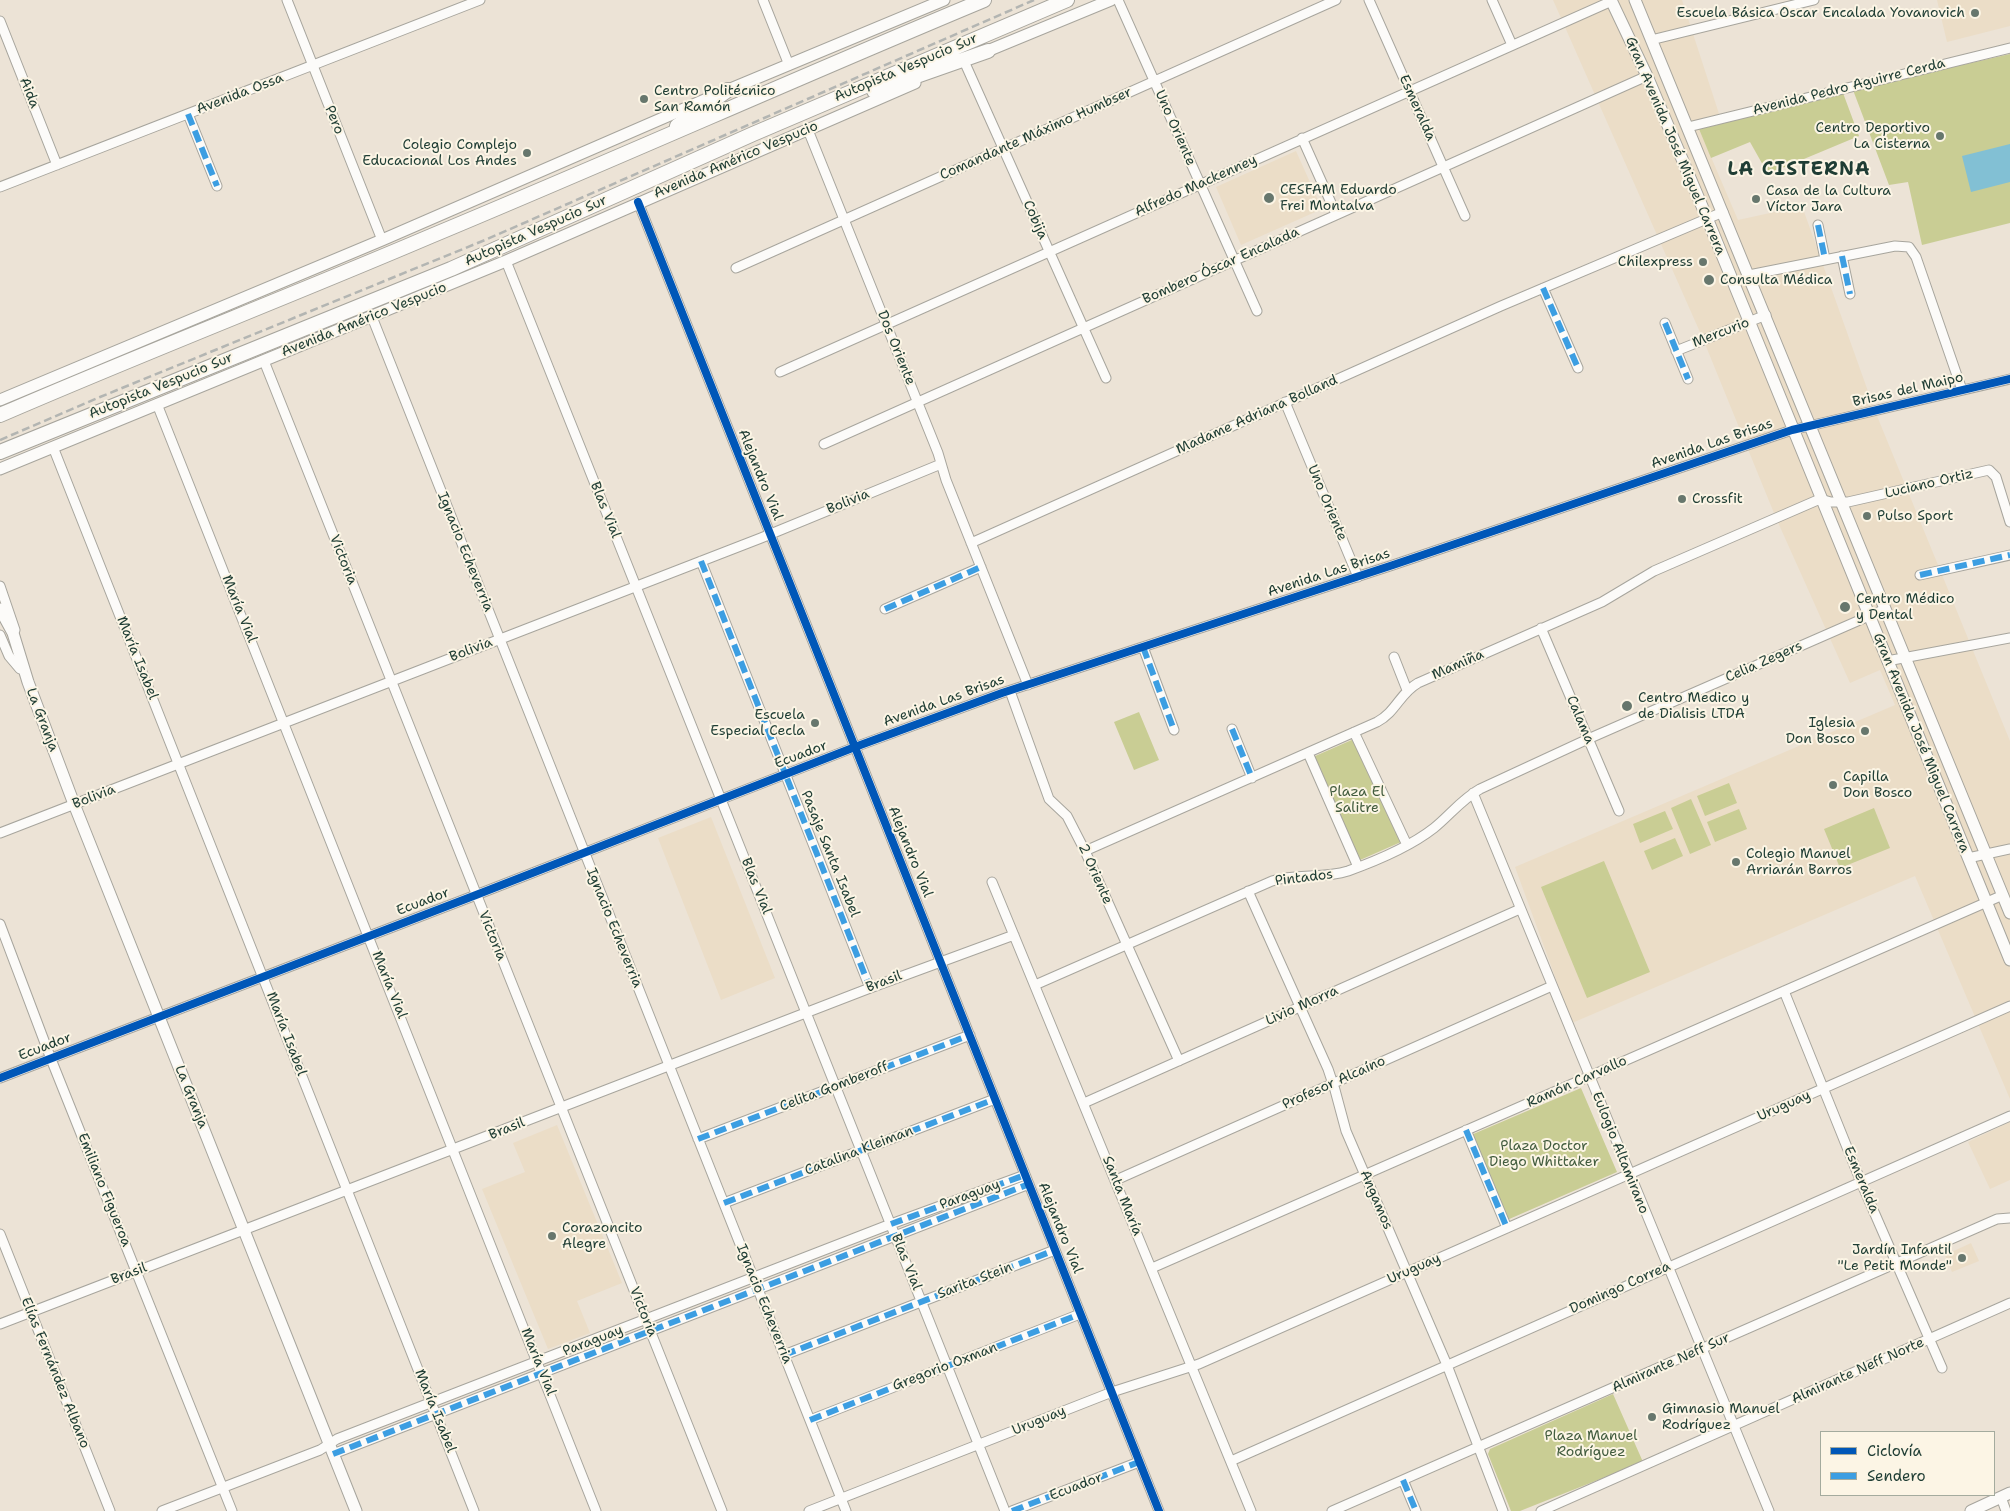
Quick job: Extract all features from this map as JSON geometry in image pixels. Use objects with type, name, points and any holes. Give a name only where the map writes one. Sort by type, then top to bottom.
[{"type":"highway","points":[[0,415],[137,356],[651,144],[984,0]]},
{"type":"highway","name":"Autopista Vespucio Sur","points":[[0,452],[451,269],[753,134],[1067,0]]},
{"type":"highway","points":[[753,134],[988,51]]},
{"type":"highway","points":[[651,144],[728,90]]},
{"type":"main road","points":[[0,400],[382,240],[728,90],[944,0]]},
{"type":"main road","name":"Avenida Américo Vespucio","points":[[0,469],[372,317],[964,61],[1111,0]]},
{"type":"main road","name":"Gran Avenida José Miguel Carrera","points":[[1636,0],[2010,913]]},
{"type":"main road","name":"Gran Avenida José Miguel Carrera","points":[[1612,1],[1647,76],[1707,218],[1820,499],[2010,960]]},
{"type":"main road","points":[[1664,116],[1676,124],[1688,127]]},
{"type":"main road","name":"La Granja","points":[[0,609],[13,633],[28,682],[74,804],[356,1511]]},
{"type":"main road","name":"La Granja","points":[[0,616],[20,669],[28,682]]},
{"type":"main road","points":[[1971,1511],[2005,1495]]},
{"type":"street","name":"Pero","points":[[287,0],[382,240]]},
{"type":"street","name":"Avenida Ossa","points":[[0,187],[480,0]]},
{"type":"street","points":[[763,0],[789,65]]},
{"type":"street","name":"Uno Oriente","points":[[1118,0],[1257,312]]},
{"type":"street","name":"Comandante Máximo Humbser","points":[[736,268],[1336,0]]},
{"type":"street","name":"Esmeralda","points":[[1369,0],[1465,216]]},
{"type":"street","points":[[1492,0],[1512,45]]},
{"type":"street","points":[[1651,40],[1814,0]]},
{"type":"street","name":"Alfredo Mackenney","points":[[780,372],[1612,1]]},
{"type":"street","name":"Aida","points":[[0,21],[57,165]]},
{"type":"street","name":"Avenida Pedro Aguirre Cerda","points":[[1688,127],[2010,48]]},
{"type":"street","name":"Cobija","points":[[964,61],[1106,378]]},
{"type":"street","name":"Bombero Óscar Encalada","points":[[824,444],[1647,76]]},
{"type":"street","points":[[188,114],[217,186]]},
{"type":"street","name":"Dos Oriente","points":[[808,130],[1028,685]]},
{"type":"street","points":[[1302,138],[1336,214]]},
{"type":"street","name":"Alejandro Vial","points":[[638,202],[1158,1511]]},
{"type":"street","name":"Madame Adriana Bolland","points":[[971,543],[1543,288],[1723,212]]},
{"type":"street","points":[[1818,226],[1825,260]]},
{"type":"street","points":[[1749,275],[1898,246],[1909,247],[1913,251],[1962,390]]},
{"type":"street","points":[[1842,256],[1850,294]]},
{"type":"street","name":"Blas Vial","points":[[506,260],[1005,1511]]},
{"type":"street","points":[[1543,288],[1578,368]]},
{"type":"street","name":"Mercurio","points":[[1676,350],[1766,315]]},
{"type":"street","name":"Ignacio Echeverria","points":[[372,317],[846,1511]]},
{"type":"street","name":"Mercurio","points":[[1665,323],[1688,379]]},
{"type":"street","name":"Victoria","points":[[264,361],[722,1511]]},
{"type":"street","name":"Brisas del Maipo","points":[[1811,426],[2010,379]]},
{"type":"street","name":"Uno Oriente","points":[[1285,402],[1358,577]]},
{"type":"street","name":"María Vial","points":[[157,404],[370,936],[596,1511]]},
{"type":"street","name":"Avenida Las Brisas","points":[[855,747],[1010,691],[1358,577],[1792,430],[1811,426]]},
{"type":"street","name":"María Isabel","points":[[53,447],[474,1511]]},
{"type":"street","name":"Bolivia","points":[[0,833],[770,534],[941,464]]},
{"type":"street","name":"Luciano Ortiz","points":[[1842,503],[1989,470],[1996,477],[2010,522]]},
{"type":"street","points":[[1820,499],[1842,503]]},
{"type":"street","name":"Mamiña","points":[[1085,851],[1354,732],[1389,715],[1407,690],[1418,683],[1602,602],[1654,571],[1820,499]]},
{"type":"street","points":[[1920,575],[2010,555]]},
{"type":"street","name":"Pasaje Santa Isabel","points":[[701,561],[870,988]]},
{"type":"street","points":[[885,609],[981,567]]},
{"type":"street","name":"La Granja","points":[[0,586],[14,626],[20,654]]},
{"type":"street","name":"Celia Zegers","points":[[1588,738],[1885,609]]},
{"type":"street","name":"Calama","points":[[1541,628],[1619,811]]},
{"type":"street","name":"La Granja","points":[[0,635],[9,656],[20,669]]},
{"type":"street","points":[[1887,661],[2010,638]]},
{"type":"street","points":[[1143,647],[1174,730]]},
{"type":"street","points":[[1394,657],[1407,690]]},
{"type":"street","name":"2 Oriente","points":[[1010,691],[1050,799],[1068,818],[1085,851],[1179,1061]]},
{"type":"street","points":[[1232,729],[1252,778]]},
{"type":"street","points":[[1354,732],[1407,845]]},
{"type":"street","name":"Pintados","points":[[1035,986],[1126,944],[1280,878],[1329,875],[1358,867],[1407,845],[1436,827],[1472,793],[1588,738]]},
{"type":"street","name":"Ecuador","points":[[0,1078],[855,747]]},
{"type":"street","points":[[1308,753],[1358,867]]},
{"type":"street","name":"Eulogio Altamirano","points":[[1472,793],[1667,1267],[1770,1511]]},
{"type":"street","points":[[1968,858],[2010,849]]},
{"type":"street","name":"Santa María","points":[[992,882],[1251,1511]]},
{"type":"street","name":"Angamos","points":[[1248,891],[1333,1084],[1346,1131],[1447,1365],[1502,1511]]},
{"type":"street","name":"Ramón Carvallo","points":[[1152,1268],[2003,895]]},
{"type":"street","name":"Livio Morra","points":[[1084,1104],[1520,909]]},
{"type":"street","name":"Emiliano Figueroa","points":[[0,924],[232,1511]]},
{"type":"street","name":"Brasil","points":[[0,1324],[454,1150],[806,1012],[1014,935]]},
{"type":"street","name":"Profesor Alcaíno","points":[[1116,1180],[1552,986]]},
{"type":"street","name":"Esmeralda","points":[[1784,991],[1822,1089],[1942,1368]]},
{"type":"street","name":"Uruguay","points":[[808,1511],[1112,1392],[1192,1367],[2010,1006]]},
{"type":"street","name":"Celita Gomberoff","points":[[698,1140],[970,1035]]},
{"type":"street","name":"Catalina Kleiman","points":[[724,1204],[995,1099]]},
{"type":"street","name":"Domingo Correa","points":[[1231,1461],[2010,1116]]},
{"type":"street","points":[[1466,1130],[1507,1228]]},
{"type":"street","name":"Paraguay","points":[[331,1449],[337,1439],[891,1224],[1027,1179]]},
{"type":"street","name":"Paraguay","points":[[162,1511],[320,1450],[331,1449],[436,1414],[895,1235],[1027,1179]]},
{"type":"street","name":"Almirante Neff Sur","points":[[1333,1511],[1997,1219],[2010,1218]]},
{"type":"street","name":"Elías Fernández Albano","points":[[0,1234],[110,1511]]},
{"type":"street","name":"Sarita Stein","points":[[784,1355],[1055,1250]]},
{"type":"street","name":"Almirante Neff Norte","points":[[1541,1511],[2010,1303]]},
{"type":"street","name":"Gregorio Oxman","points":[[810,1420],[1080,1314]]},
{"type":"street","name":"Ecuador","points":[[1012,1511],[1139,1462]]},
{"type":"street","points":[[1403,1480],[1416,1511]]},
{"type":"street","points":[[2005,1495],[2006,1511]]},
{"type":"shaded area","points":[[1553,0],[1682,0],[1722,123],[1699,129],[1738,220],[1802,206],[1875,411],[2010,741],[2010,1099],[1915,876],[1572,1023],[1515,867],[1895,705],[1880,670],[1850,683],[1776,518],[1703,339]]},
{"type":"shaded area","name":"Escuela Básica Oscar Encalada Yovanovich","points":[[1937,0],[2010,0],[2010,26],[1947,42]]},
{"type":"shaded area","name":"CESFAM Eduardo Frei Montalva","points":[[1296,151],[1322,209],[1241,245],[1216,187]]},
{"type":"shaded area","points":[[711,817],[775,978],[721,1000],[658,838]]},
{"type":"shaded area","points":[[2010,1122],[2010,1180],[1990,1189],[1968,1142]]},
{"type":"shaded area","name":"Corazoncito Alegre","points":[[557,1125],[622,1283],[577,1301],[590,1333],[548,1349],[482,1189],[525,1172],[513,1143]]},
{"type":"shaded area","name":"Jardín Infantil \"Le Petit Monde\"","points":[[1971,1243],[1979,1261],[1952,1272],[1945,1255]]},
{"type":"green space","name":"Centro Deportivo La Cisterna","points":[[2010,54],[2010,223],[1922,245],[1908,182],[1889,185],[1853,90]]},
{"type":"green space","points":[[1843,93],[1859,136],[1768,174],[1750,142],[1711,158],[1699,129]]},
{"type":"green space","points":[[1139,712],[1159,760],[1134,770],[1114,722]]},
{"type":"green space","name":"Plaza El Salitre","points":[[1354,739],[1401,842],[1360,860],[1313,757]]},
{"type":"green space","points":[[1729,783],[1737,803],[1705,816],[1697,796]]},
{"type":"green space","points":[[1691,799],[1711,845],[1690,854],[1671,808]]},
{"type":"green space","points":[[1874,808],[1890,848],[1840,868],[1824,829]]},
{"type":"green space","points":[[1739,809],[1747,829],[1715,842],[1707,822]]},
{"type":"green space","points":[[1665,811],[1673,829],[1640,843],[1633,824]]},
{"type":"green space","points":[[1675,838],[1683,856],[1652,870],[1644,851]]},
{"type":"green space","points":[[1604,861],[1650,972],[1587,998],[1541,887]]},
{"type":"green space","name":"Plaza Doctor Diego Whittaker","points":[[1581,1088],[1617,1172],[1507,1220],[1471,1135]]},
{"type":"green space","name":"Plaza Manuel Rodríguez","points":[[1613,1394],[1643,1462],[1520,1511],[1511,1511],[1488,1454],[1490,1449]]},
{"type":"water","points":[[2010,144],[2010,182],[1971,192],[1962,156]]},
{"type":"railway","points":[[0,440],[100,397],[485,240],[1034,0]]},
{"type":"marked path","points":[[188,114],[217,186]]},
{"type":"marked path","points":[[1818,225],[1825,259]]},
{"type":"marked path","points":[[1842,256],[1850,294]]},
{"type":"marked path","points":[[1543,288],[1578,368]]},
{"type":"marked path","points":[[1665,323],[1688,379]]},
{"type":"marked path","points":[[1920,575],[2010,555]]},
{"type":"marked path","points":[[701,561],[870,988]]},
{"type":"marked path","points":[[885,609],[981,567]]},
{"type":"marked path","points":[[1143,647],[1174,730]]},
{"type":"marked path","points":[[1232,729],[1252,778]]},
{"type":"marked path","points":[[698,1139],[970,1035]]},
{"type":"marked path","points":[[724,1203],[995,1099]]},
{"type":"marked path","points":[[1466,1130],[1507,1228]]},
{"type":"marked path","points":[[891,1224],[1025,1175]]},
{"type":"marked path","points":[[333,1454],[1029,1184]]},
{"type":"marked path","points":[[784,1355],[1055,1250]]},
{"type":"marked path","points":[[810,1420],[1080,1314]]},
{"type":"marked path","points":[[1012,1511],[1139,1462]]},
{"type":"marked path","points":[[1403,1480],[1416,1511]]},
{"type":"cycle path","points":[[638,202],[1159,1511]]},
{"type":"cycle path","points":[[0,1078],[855,747],[1002,693],[1393,565],[1792,430],[2010,379]]},
{"type":"place","name":"Escuela Básica Oscar Encalada Yovanovich","points":[[1975,13]]},
{"type":"place","name":"Centro Politécnico San Ramón","points":[[644,99]]},
{"type":"place","name":"Centro Deportivo La Cisterna","points":[[1940,136]]},
{"type":"place","name":"Colegio Complejo Educacional Los Andes","points":[[527,153]]},
{"type":"place","name":"CESFAM Eduardo Frei Montalva","points":[[1269,198]]},
{"type":"place","name":"Casa de la Cultura Víctor Jara","points":[[1756,199]]},
{"type":"place","name":"Chilexpress","points":[[1703,262]]},
{"type":"place","name":"Consulta Médica","points":[[1709,280]]},
{"type":"place","name":"Crossfit","points":[[1682,499]]},
{"type":"place","name":"Pulso Sport","points":[[1867,516]]},
{"type":"place","name":"Centro Médico y Dental","points":[[1845,607]]},
{"type":"place","name":"Centro Medico y de Dialisis LTDA","points":[[1627,706]]},
{"type":"place","name":"Escuela Especial Cecla","points":[[815,723]]},
{"type":"place","name":"Iglesia Don Bosco","points":[[1865,731]]},
{"type":"place","name":"Capilla Don Bosco","points":[[1833,785]]},
{"type":"place","name":"Colegio Manuel Arriarán Barros","points":[[1736,862]]},
{"type":"place","name":"Corazoncito Alegre","points":[[552,1236]]},
{"type":"place","name":"Jardín Infantil \"Le Petit Monde\"","points":[[1962,1258]]},
{"type":"place","name":"Gimnasio Manuel Rodríguez","points":[[1652,1417]]},
{"type":"district","name":"LA CISTERNA","points":[[1799,170]]}]
